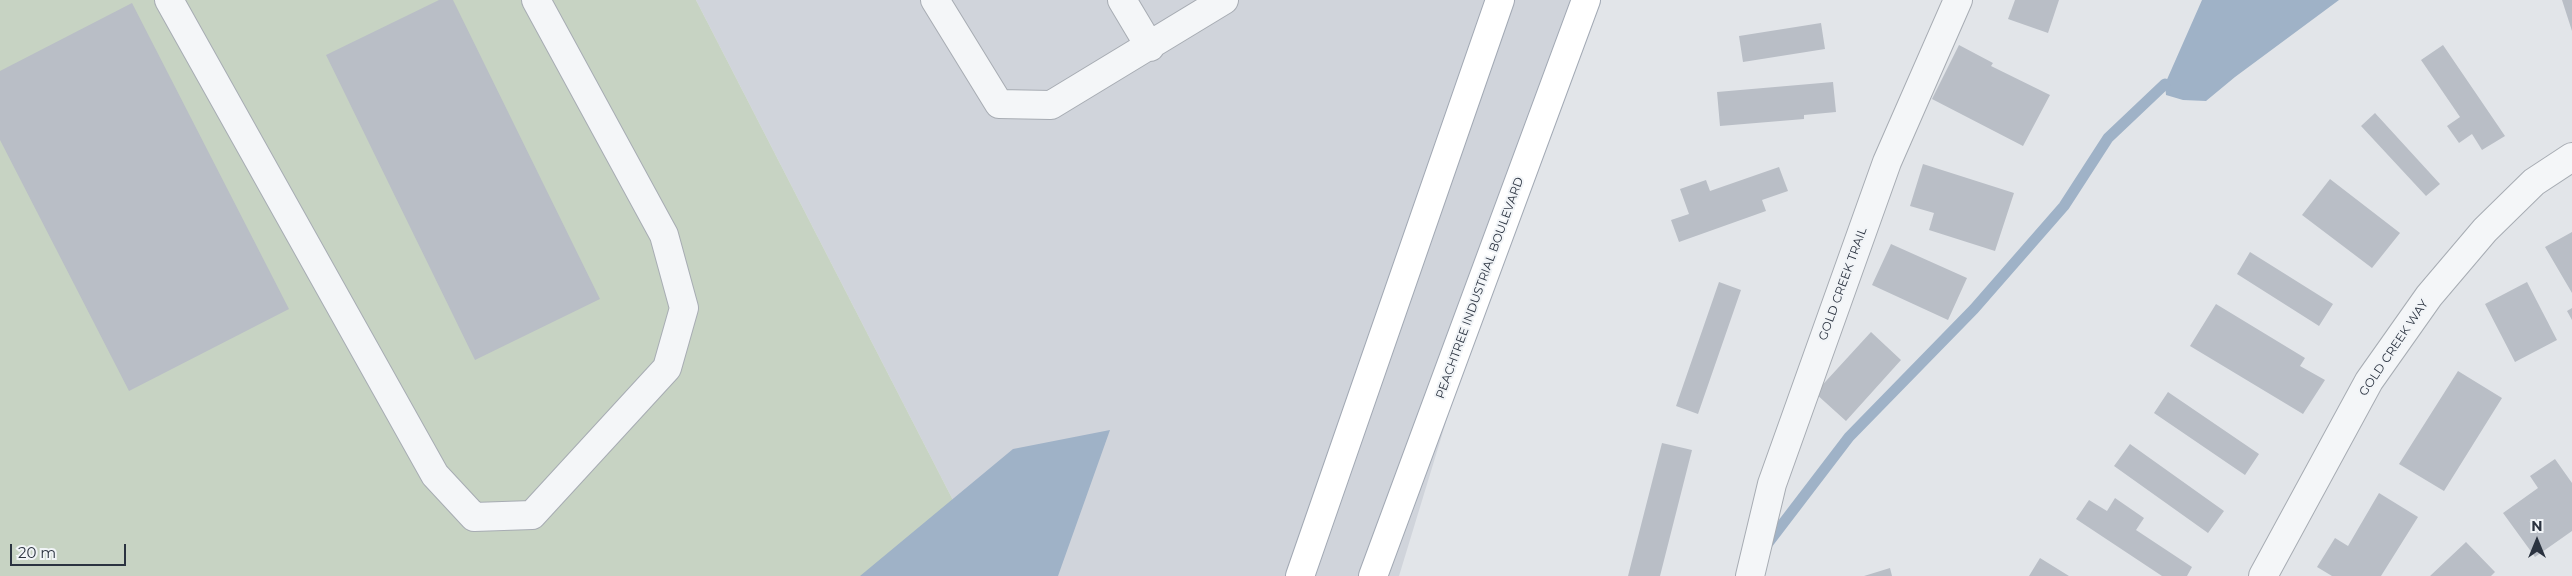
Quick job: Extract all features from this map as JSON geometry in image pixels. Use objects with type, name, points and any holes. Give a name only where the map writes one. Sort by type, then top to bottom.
[{"type":"main road","points":[[1300,576],[1500,0]]},
{"type":"main road","name":"PEACHTREE INDUSTRIAL BOULEVARD","points":[[1373,576],[1586,0]]},
{"type":"street","points":[[169,0],[435,475],[474,517],[532,515],[667,368],[684,308],[664,235],[536,0]]},
{"type":"street","points":[[935,0],[999,104],[1051,105],[1150,47],[1224,0]]},
{"type":"street","points":[[1122,0],[1150,47]]},
{"type":"street","name":"GOLD CREEK TRAIL","points":[[1750,576],[1772,484],[1884,171],[1958,0]]},
{"type":"street","name":"GOLD CREEK WAY","points":[[2263,576],[2369,381],[2428,296],[2485,230],[2527,189],[2572,156]]},
{"type":"shaded area","points":[[696,0],[1591,0],[1545,97],[1399,576],[992,576]]},
{"type":"green space","points":[[0,0],[696,0],[992,576],[0,576]]},
{"type":"water","points":[[2202,0],[2339,0],[2235,77],[2206,101],[2183,100],[2166,95],[2165,84]]},
{"type":"water","points":[[1110,430],[1058,576],[860,576],[1013,449]]},
{"type":"building","points":[[439,0],[453,0],[600,299],[475,360],[326,55]]},
{"type":"building","points":[[2015,0],[2059,0],[2048,33],[2008,19]]},
{"type":"building","points":[[2562,0],[2572,0],[2572,31]]},
{"type":"building","points":[[132,3],[289,309],[129,391],[0,140],[0,71]]},
{"type":"building","points":[[1821,23],[1825,49],[1743,62],[1739,36]]},
{"type":"building","points":[[1959,45],[1993,63],[1991,66],[2050,95],[2023,146],[1932,99]]},
{"type":"building","points":[[2443,45],[2505,136],[2482,150],[2472,134],[2459,143],[2447,126],[2460,117],[2421,60]]},
{"type":"building","points":[[1833,82],[1836,112],[1804,115],[1804,119],[1720,126],[1717,92]]},
{"type":"building","points":[[2375,113],[2440,184],[2426,196],[2361,126]]},
{"type":"building","points":[[1923,164],[2014,193],[1995,251],[1929,230],[1934,213],[1910,206]]},
{"type":"building","points":[[1779,167],[1788,191],[1762,200],[1766,211],[1679,242],[1671,220],[1689,214],[1680,189],[1706,180],[1710,191]]},
{"type":"building","points":[[2330,179],[2400,233],[2372,268],[2302,215]]},
{"type":"building","points":[[2572,232],[2572,293],[2545,247]]},
{"type":"building","points":[[1891,244],[1967,278],[1948,320],[1872,285]]},
{"type":"building","points":[[2250,252],[2333,304],[2319,326],[2237,274]]},
{"type":"building","points":[[1719,282],[1741,290],[1698,414],[1676,406]]},
{"type":"building","points":[[2527,282],[2557,340],[2515,362],[2485,304]]},
{"type":"building","points":[[2216,304],[2305,358],[2300,366],[2325,380],[2303,414],[2190,346]]},
{"type":"building","points":[[2572,308],[2572,320],[2567,311]]},
{"type":"building","points":[[1871,332],[1901,360],[1846,421],[1815,393]]},
{"type":"building","points":[[2458,371],[2502,398],[2444,491],[2399,464]]},
{"type":"building","points":[[2168,392],[2259,454],[2245,475],[2154,413]]},
{"type":"building","points":[[1662,443],[1692,450],[1660,576],[1628,576]]},
{"type":"building","points":[[2130,444],[2224,511],[2208,533],[2114,466]]},
{"type":"building","points":[[2555,459],[2572,483],[2572,531],[2535,557],[2503,513],[2538,488],[2530,476]]},
{"type":"building","points":[[2379,493],[2418,517],[2381,576],[2332,576],[2317,567],[2335,538],[2348,546]]},
{"type":"building","points":[[2115,498],[2144,518],[2136,530],[2192,567],[2187,576],[2162,576],[2076,519],[2089,500],[2107,511]]},
{"type":"building","points":[[2466,542],[2495,572],[2491,576],[2430,576]]},
{"type":"building","points":[[2040,558],[2069,576],[2029,576]]},
{"type":"building","points":[[1890,568],[1892,576],[1864,576]]},
{"type":"waterway","points":[[1765,547],[1849,437],[1974,309],[2064,206],[2108,138],[2165,84]]}]
